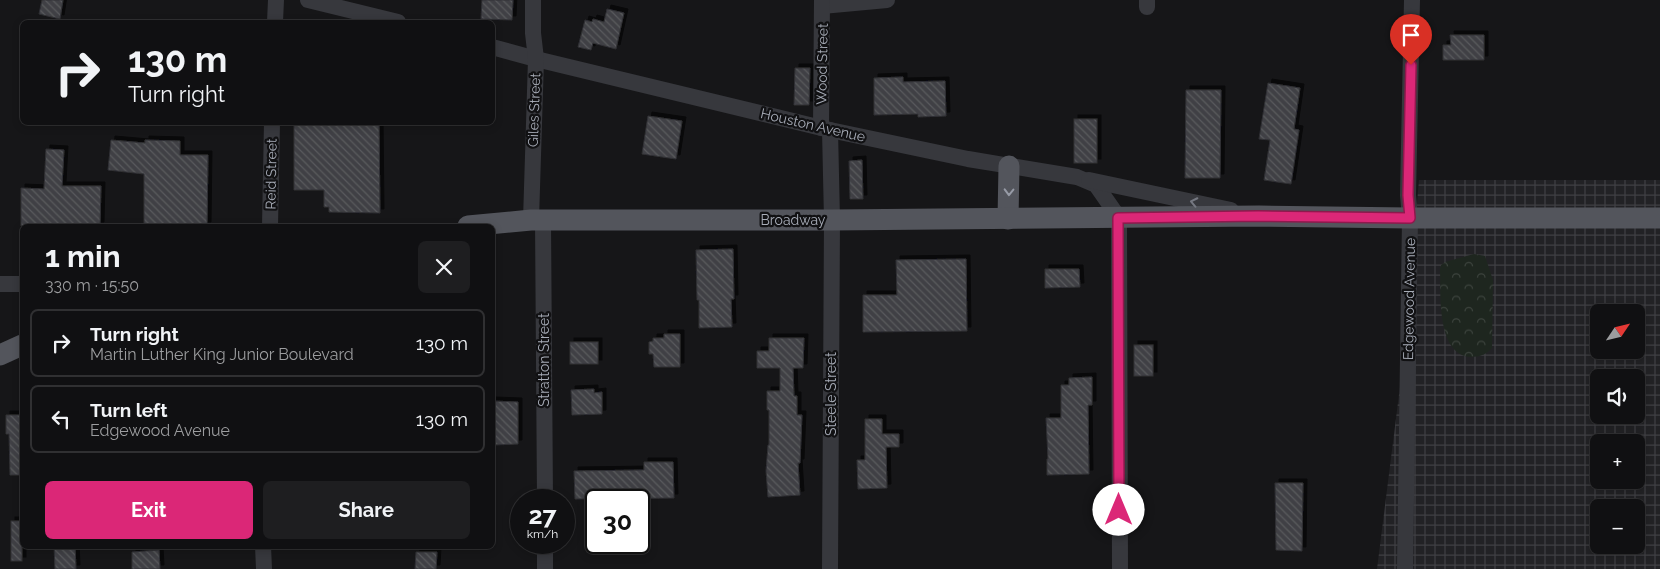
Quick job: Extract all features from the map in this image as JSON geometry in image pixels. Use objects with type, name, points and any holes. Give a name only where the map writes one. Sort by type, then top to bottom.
[{"type":"main road","points":[[1008,218],[1009,166]]},
{"type":"main road","name":"Broadway","points":[[491,224],[537,220],[832,220],[1258,216],[1660,218]]},
{"type":"main road","points":[[0,355],[20,346]]},
{"type":"street","points":[[275,20],[276,0]]},
{"type":"street","points":[[308,0],[390,20]]},
{"type":"street","name":"Giles Street","points":[[533,0],[533,33],[536,59],[537,220]]},
{"type":"street","points":[[822,3],[887,0]]},
{"type":"street","name":"Edgewood Avenue","points":[[1405,569],[1410,218],[1408,195],[1412,0]]},
{"type":"street","name":"Wood Street","points":[[822,3],[826,129],[832,220]]},
{"type":"street","name":"Houston Avenue","points":[[495,48],[826,129],[968,159],[1077,177],[1096,185],[1118,218]]},
{"type":"street","name":"Reid Street","points":[[270,224],[272,125]]},
{"type":"street","points":[[1077,177],[1258,216]]},
{"type":"street","points":[[1118,218],[1120,569]]},
{"type":"street","name":"Stratton Street","points":[[537,220],[545,489]]},
{"type":"street","name":"Steele Street","points":[[830,569],[832,220]]},
{"type":"street","points":[[0,284],[20,284]]},
{"type":"street","points":[[263,549],[264,569]]},
{"type":"street","points":[[545,554],[545,569]]},
{"type":"shaded area","points":[[1419,180],[1660,180],[1660,569],[1377,569],[1404,355]]},
{"type":"green space","points":[[1474,254],[1485,256],[1493,280],[1492,348],[1483,355],[1471,357],[1460,354],[1452,346],[1446,335],[1441,307],[1440,269],[1441,265],[1445,262]]},
{"type":"building","points":[[42,0],[63,0],[60,19],[39,14]]},
{"type":"building","points":[[482,0],[513,0],[512,20],[481,19]]},
{"type":"building","points":[[607,9],[624,13],[616,49],[593,43],[591,50],[578,47],[585,20],[592,22],[593,19],[604,22]]},
{"type":"building","points":[[1450,35],[1484,35],[1484,60],[1443,60],[1443,45],[1451,45]]},
{"type":"building","points":[[795,68],[810,68],[809,105],[794,105]]},
{"type":"building","points":[[903,77],[903,82],[945,81],[946,116],[918,117],[918,114],[874,115],[874,78]]},
{"type":"building","points":[[1268,83],[1300,88],[1294,129],[1299,130],[1291,184],[1264,180],[1270,140],[1259,139]]},
{"type":"building","points":[[1186,90],[1221,90],[1220,178],[1185,178]]},
{"type":"building","points":[[648,116],[682,121],[676,159],[642,154]]},
{"type":"building","points":[[1074,119],[1097,119],[1097,163],[1074,163]]},
{"type":"building","points":[[294,125],[379,125],[380,213],[329,212],[329,207],[324,207],[324,190],[294,190]]},
{"type":"building","points":[[111,140],[145,143],[145,140],[180,141],[180,155],[208,155],[207,224],[144,224],[144,174],[108,170]]},
{"type":"building","points":[[46,149],[64,150],[62,186],[101,186],[100,224],[21,224],[21,188],[44,189]]},
{"type":"building","points":[[862,160],[863,199],[850,199],[849,161]]},
{"type":"building","points":[[733,249],[734,299],[731,299],[732,327],[699,328],[696,250]]},
{"type":"building","points":[[966,259],[967,331],[863,332],[863,295],[897,295],[896,260]]},
{"type":"building","points":[[1045,269],[1079,269],[1080,287],[1045,288]]},
{"type":"building","points":[[664,334],[680,334],[680,367],[654,367],[653,354],[649,354],[649,342],[653,341],[653,338],[664,338]]},
{"type":"building","points":[[769,338],[804,338],[803,368],[793,368],[794,396],[797,396],[797,415],[802,415],[800,463],[798,463],[800,495],[768,497],[766,471],[769,445],[769,410],[767,410],[767,391],[780,391],[780,368],[757,368],[757,351],[769,351]]},
{"type":"building","points":[[570,342],[598,342],[598,364],[570,364]]},
{"type":"building","points":[[1134,345],[1153,345],[1153,376],[1134,376]]},
{"type":"building","points":[[1092,377],[1092,405],[1088,405],[1089,474],[1047,475],[1046,418],[1061,418],[1061,385],[1069,385],[1069,378]]},
{"type":"building","points":[[594,389],[594,393],[602,392],[602,414],[572,415],[571,390]]},
{"type":"building","points":[[495,401],[518,402],[518,444],[495,445]]},
{"type":"building","points":[[6,415],[20,415],[20,475],[10,475],[9,434],[6,434]]},
{"type":"building","points":[[865,419],[882,419],[882,434],[899,434],[899,447],[886,447],[887,488],[858,489],[857,460],[865,460]]},
{"type":"building","points":[[644,462],[673,462],[674,498],[650,498],[650,489],[585,489],[585,499],[575,499],[574,471],[644,470]]},
{"type":"building","points":[[1275,483],[1303,483],[1302,551],[1276,550]]},
{"type":"building","points":[[11,521],[20,521],[22,561],[11,561]]},
{"type":"building","points":[[54,549],[75,549],[76,569],[55,569]]},
{"type":"building","points":[[159,550],[160,569],[132,569],[132,552]]},
{"type":"building","points":[[416,552],[437,552],[436,569],[415,569]]},
{"type":"route","points":[[1119,510],[1118,218],[1258,216],[1410,218],[1408,195],[1411,65]]}]
